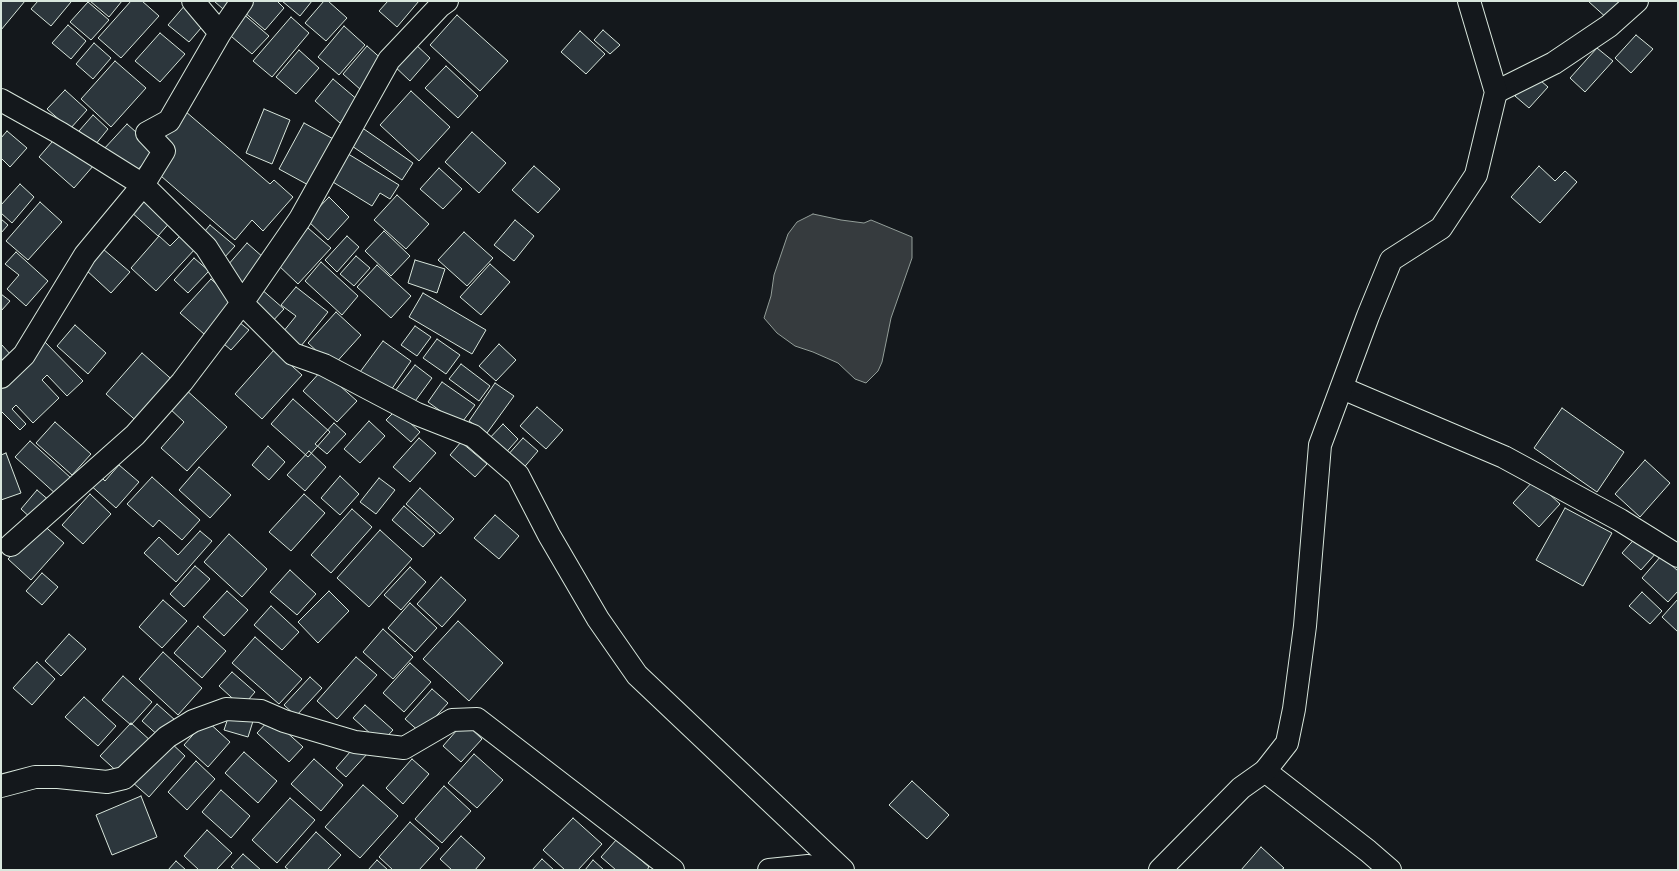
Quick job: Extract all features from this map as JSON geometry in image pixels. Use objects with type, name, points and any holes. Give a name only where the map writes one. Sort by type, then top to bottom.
[{"type":"street","points":[[193,1],[220,33]]},
{"type":"street","points":[[1,377],[24,355],[85,255],[143,185],[164,151],[147,133],[169,121],[220,33],[242,1]]},
{"type":"street","points":[[11,545],[135,435],[182,382],[242,303],[300,219],[389,60],[440,6],[447,1]]},
{"type":"street","points":[[1160,870],[1241,788],[1266,771],[1287,742],[1305,626],[1320,445],[1390,260],[1441,228],[1476,175],[1496,92],[1469,1]]},
{"type":"street","points":[[1496,92],[1554,63],[1609,26],[1637,1]]},
{"type":"street","points":[[1,100],[60,133],[143,185],[206,247],[242,303],[293,354],[324,365],[417,414],[473,436],[518,475],[548,535],[598,619],[637,675],[843,870]]},
{"type":"street","points":[[1342,388],[1504,457],[1620,520],[1678,556]]},
{"type":"street","points":[[1,786],[35,777],[58,777],[107,782],[124,778],[167,737],[194,721],[226,709],[261,711],[284,721],[355,742],[404,748],[452,720],[477,719],[674,870]]},
{"type":"street","points":[[1266,771],[1390,870]]},
{"type":"street","points":[[769,870],[808,866],[819,870]]},
{"type":"shaded area","points":[[813,214],[864,223],[871,220],[912,237],[912,258],[891,318],[882,362],[878,371],[866,383],[855,379],[838,363],[795,346],[777,333],[764,318],[771,296],[774,275],[788,234],[797,222]]},
{"type":"building","points":[[1,1],[25,1],[1,30]]},
{"type":"building","points":[[38,1],[71,2],[51,26],[31,9]]},
{"type":"building","points":[[90,1],[122,1],[109,17]]},
{"type":"building","points":[[131,1],[142,1],[159,16],[121,58],[98,38]]},
{"type":"building","points":[[214,1],[230,1],[223,9]]},
{"type":"building","points":[[251,1],[277,1],[284,8],[265,30],[243,11]]},
{"type":"building","points":[[282,1],[312,1],[300,16]]},
{"type":"building","points":[[324,1],[328,1],[347,18],[326,41],[305,23]]},
{"type":"building","points":[[388,1],[419,1],[397,27],[379,11]]},
{"type":"building","points":[[1588,1],[1627,1],[1609,20]]},
{"type":"building","points":[[88,2],[109,20],[91,40],[70,22]]},
{"type":"building","points":[[186,4],[207,21],[189,42],[168,25]]},
{"type":"building","points":[[241,12],[269,36],[252,54],[225,31]]},
{"type":"building","points":[[457,15],[508,61],[480,91],[430,45]]},
{"type":"building","points":[[291,17],[309,33],[272,77],[253,61]]},
{"type":"building","points":[[68,25],[86,41],[71,59],[52,43]]},
{"type":"building","points":[[344,26],[365,45],[339,75],[318,57]]},
{"type":"building","points":[[603,30],[620,45],[610,54],[594,40]]},
{"type":"building","points":[[580,31],[605,54],[586,74],[561,52]]},
{"type":"building","points":[[160,33],[185,54],[160,82],[135,61]]},
{"type":"building","points":[[1636,35],[1653,49],[1631,73],[1615,58]]},
{"type":"building","points":[[412,41],[430,58],[410,81],[391,63]]},
{"type":"building","points":[[94,43],[111,58],[93,79],[76,64]]},
{"type":"building","points":[[367,46],[385,62],[361,90],[343,74]]},
{"type":"building","points":[[1597,48],[1613,61],[1585,92],[1570,78]]},
{"type":"building","points":[[299,50],[319,68],[296,94],[276,77]]},
{"type":"building","points":[[115,61],[146,88],[111,127],[81,99]]},
{"type":"building","points":[[446,66],[478,96],[458,118],[425,88]]},
{"type":"building","points":[[1534,75],[1548,87],[1529,108],[1515,96]]},
{"type":"building","points":[[333,79],[359,101],[340,123],[315,101]]},
{"type":"building","points":[[65,90],[87,110],[70,129],[47,109]]},
{"type":"building","points":[[411,91],[450,127],[419,161],[380,125]]},
{"type":"building","points":[[264,109],[290,120],[272,164],[246,153]]},
{"type":"building","points":[[185,111],[270,184],[274,180],[293,197],[263,231],[252,220],[235,240],[154,170],[157,142]]},
{"type":"building","points":[[93,115],[108,129],[95,145],[79,131]]},
{"type":"building","points":[[304,123],[337,141],[312,187],[279,169]]},
{"type":"building","points":[[127,124],[156,150],[132,176],[103,150]]},
{"type":"building","points":[[361,127],[413,163],[402,180],[349,144]]},
{"type":"building","points":[[7,131],[27,148],[10,167],[1,158],[1,138]]},
{"type":"building","points":[[472,132],[506,163],[479,193],[445,162]]},
{"type":"building","points":[[59,134],[94,165],[74,188],[39,157]]},
{"type":"building","points":[[345,152],[399,185],[390,199],[380,193],[372,206],[328,179]]},
{"type":"building","points":[[534,166],[560,189],[538,213],[512,190]]},
{"type":"building","points":[[1539,166],[1555,181],[1565,171],[1577,182],[1540,223],[1511,197]]},
{"type":"building","points":[[439,168],[462,189],[443,209],[420,189]]},
{"type":"building","points":[[20,184],[34,197],[12,223],[1,213],[1,205]]},
{"type":"building","points":[[145,195],[172,220],[158,236],[130,211]]},
{"type":"building","points":[[397,195],[429,224],[406,249],[374,220]]},
{"type":"building","points":[[329,197],[349,217],[328,240],[307,220]]},
{"type":"building","points":[[40,202],[62,222],[28,260],[6,241]]},
{"type":"building","points":[[1,219],[8,225],[1,233]]},
{"type":"building","points":[[515,220],[534,236],[514,261],[494,245]]},
{"type":"building","points":[[210,225],[235,246],[223,259],[199,238]]},
{"type":"building","points":[[308,228],[331,248],[298,284],[276,263]]},
{"type":"building","points":[[384,231],[410,256],[391,276],[365,251]]},
{"type":"building","points":[[464,232],[493,258],[467,286],[438,260]]},
{"type":"building","points":[[181,235],[196,248],[156,291],[131,268],[159,236],[170,246]]},
{"type":"building","points":[[347,236],[359,247],[337,272],[325,260]]},
{"type":"building","points":[[247,243],[264,258],[238,288],[221,273]]},
{"type":"building","points":[[103,249],[130,272],[111,293],[85,269]]},
{"type":"building","points":[[16,252],[48,281],[26,306],[7,289],[19,275],[5,264]]},
{"type":"building","points":[[356,256],[370,268],[354,286],[340,274]]},
{"type":"building","points":[[194,258],[209,271],[188,293],[174,280]]},
{"type":"building","points":[[415,260],[445,269],[437,293],[408,283]]},
{"type":"building","points":[[321,262],[358,296],[342,315],[305,281]]},
{"type":"building","points":[[490,264],[510,282],[481,315],[460,297]]},
{"type":"building","points":[[377,265],[411,296],[391,318],[357,287]]},
{"type":"building","points":[[211,279],[234,300],[204,334],[180,313]]},
{"type":"building","points":[[296,287],[328,312],[301,346],[283,332],[296,316],[281,305]]},
{"type":"building","points":[[260,288],[284,309],[270,324],[247,302]]},
{"type":"building","points":[[423,293],[486,330],[472,354],[409,317]]},
{"type":"building","points":[[1,294],[10,301],[1,311]]},
{"type":"building","points":[[336,312],[361,335],[333,366],[308,343]]},
{"type":"building","points":[[234,318],[249,330],[231,350],[217,338]]},
{"type":"building","points":[[75,325],[106,353],[88,374],[57,346]]},
{"type":"building","points":[[415,326],[431,337],[417,356],[401,345]]},
{"type":"building","points":[[437,339],[460,355],[446,374],[423,358]]},
{"type":"building","points":[[44,341],[83,381],[67,396],[47,375],[42,380],[59,398],[33,423],[16,405],[12,409],[26,424],[20,430],[1,411],[1,383]]},
{"type":"building","points":[[383,341],[411,361],[389,393],[360,372]]},
{"type":"building","points":[[1,344],[12,356],[1,367]]},
{"type":"building","points":[[499,344],[516,360],[496,381],[479,366]]},
{"type":"building","points":[[274,350],[302,375],[262,419],[235,394]]},
{"type":"building","points":[[142,353],[177,384],[141,425],[106,394]]},
{"type":"building","points":[[461,364],[490,386],[479,401],[449,379]]},
{"type":"building","points":[[415,365],[432,378],[413,404],[395,391]]},
{"type":"building","points":[[322,370],[357,401],[337,422],[303,391]]},
{"type":"building","points":[[442,382],[475,405],[460,425],[428,402]]},
{"type":"building","points":[[495,383],[514,396],[487,433],[469,421]]},
{"type":"building","points":[[184,388],[227,427],[187,471],[161,448],[184,422],[168,407]]},
{"type":"building","points":[[293,399],[330,432],[308,457],[271,424]]},
{"type":"building","points":[[537,407],[563,430],[546,449],[520,426]]},
{"type":"building","points":[[1562,408],[1624,452],[1597,492],[1534,448]]},
{"type":"building","points":[[396,410],[420,432],[411,442],[386,420]]},
{"type":"building","points":[[369,421],[385,436],[360,463],[344,449]]},
{"type":"building","points":[[55,422],[91,454],[72,475],[36,443]]},
{"type":"building","points":[[334,423],[346,434],[327,454],[315,444]]},
{"type":"building","points":[[503,424],[518,439],[502,457],[486,442]]},
{"type":"building","points":[[419,438],[436,453],[410,482],[393,467]]},
{"type":"building","points":[[523,438],[538,451],[521,471],[506,457]]},
{"type":"building","points":[[30,441],[71,478],[57,495],[15,457]]},
{"type":"building","points":[[461,442],[487,464],[475,477],[450,455]]},
{"type":"building","points":[[268,446],[285,462],[269,480],[252,465]]},
{"type":"building","points":[[309,451],[326,467],[305,491],[287,475]]},
{"type":"building","points":[[6,453],[21,493],[1,500],[1,455]]},
{"type":"building","points":[[1645,460],[1670,483],[1640,517],[1615,494]]},
{"type":"building","points":[[119,465],[139,482],[116,508],[88,483],[97,473],[105,481]]},
{"type":"building","points":[[199,467],[231,495],[210,518],[179,490]]},
{"type":"building","points":[[340,476],[359,494],[340,515],[321,498]]},
{"type":"building","points":[[152,477],[200,520],[182,540],[159,520],[153,527],[127,504]]},
{"type":"building","points":[[379,478],[395,490],[376,514],[360,502]]},
{"type":"building","points":[[1534,480],[1560,504],[1539,527],[1513,503]]},
{"type":"building","points":[[420,488],[454,519],[440,534],[406,504]]},
{"type":"building","points":[[37,490],[51,502],[34,521],[21,509]]},
{"type":"building","points":[[90,494],[111,514],[83,544],[62,525]]},
{"type":"building","points":[[304,494],[325,513],[291,551],[269,532]]},
{"type":"building","points":[[404,506],[435,534],[423,547],[392,520]]},
{"type":"building","points":[[1565,508],[1612,533],[1583,586],[1536,560]]},
{"type":"building","points":[[352,509],[372,527],[331,573],[311,555]]},
{"type":"building","points":[[495,515],[519,536],[499,559],[474,538]]},
{"type":"building","points":[[41,523],[64,543],[31,580],[8,559]]},
{"type":"building","points":[[380,530],[412,559],[369,607],[337,578]]},
{"type":"building","points":[[200,531],[212,541],[176,582],[144,553],[159,537],[178,555]]},
{"type":"building","points":[[229,534],[267,569],[242,597],[204,562]]},
{"type":"building","points":[[1638,535],[1657,552],[1641,570],[1622,553]]},
{"type":"building","points":[[1661,556],[1678,571],[1678,591],[1668,602],[1642,578]]},
{"type":"building","points":[[195,566],[210,579],[184,607],[170,594]]},
{"type":"building","points":[[410,567],[426,582],[401,610],[384,595]]},
{"type":"building","points":[[290,570],[316,594],[297,615],[270,592]]},
{"type":"building","points":[[42,573],[58,587],[42,605],[26,591]]},
{"type":"building","points":[[441,577],[466,600],[442,627],[417,604]]},
{"type":"building","points":[[227,591],[248,610],[224,636],[203,617]]},
{"type":"building","points":[[329,591],[349,611],[318,643],[298,622]]},
{"type":"building","points":[[1642,592],[1662,611],[1650,624],[1629,606]]},
{"type":"building","points":[[1678,599],[1678,632],[1662,617]]},
{"type":"building","points":[[163,600],[187,621],[162,648],[139,627]]},
{"type":"building","points":[[410,603],[437,628],[415,652],[388,628]]},
{"type":"building","points":[[271,606],[299,632],[282,650],[254,625]]},
{"type":"building","points":[[458,621],[503,663],[469,701],[423,659]]},
{"type":"building","points":[[198,626],[226,651],[202,678],[174,653]]},
{"type":"building","points":[[383,629],[413,657],[393,679],[363,652]]},
{"type":"building","points":[[69,634],[86,649],[61,676],[45,661]]},
{"type":"building","points":[[255,637],[302,679],[279,704],[232,663]]},
{"type":"building","points":[[163,652],[202,688],[178,715],[139,679]]},
{"type":"building","points":[[356,657],[377,675],[337,719],[317,701]]},
{"type":"building","points":[[37,662],[55,679],[32,705],[13,688]]},
{"type":"building","points":[[410,663],[431,682],[404,712],[383,693]]},
{"type":"building","points":[[232,672],[255,692],[242,707],[219,686]]},
{"type":"building","points":[[123,676],[152,702],[131,725],[102,700]]},
{"type":"building","points":[[310,677],[322,688],[296,716],[284,705]]},
{"type":"building","points":[[432,689],[448,703],[421,733],[405,719]]},
{"type":"building","points":[[84,697],[116,726],[98,746],[65,717]]},
{"type":"building","points":[[157,704],[175,720],[160,737],[142,721]]},
{"type":"building","points":[[365,705],[393,730],[381,743],[353,718]]},
{"type":"building","points":[[230,712],[254,718],[248,737],[224,730]]},
{"type":"building","points":[[271,718],[303,747],[289,762],[257,733]]},
{"type":"building","points":[[206,720],[230,742],[208,767],[184,745]]},
{"type":"building","points":[[464,722],[482,739],[461,762],[443,746]]},
{"type":"building","points":[[131,723],[152,742],[122,776],[100,756]]},
{"type":"building","points":[[168,740],[185,756],[149,797],[131,781]]},
{"type":"building","points":[[357,744],[368,753],[346,777],[336,768]]},
{"type":"building","points":[[244,752],[277,781],[258,803],[225,773]]},
{"type":"building","points":[[474,754],[503,780],[477,808],[448,783]]},
{"type":"building","points":[[314,759],[343,785],[321,811],[291,784]]},
{"type":"building","points":[[412,759],[429,774],[403,804],[386,788]]},
{"type":"building","points":[[196,761],[215,779],[187,810],[168,792]]},
{"type":"building","points":[[912,781],[949,815],[927,839],[889,805]]},
{"type":"building","points":[[363,785],[398,816],[360,858],[325,827]]},
{"type":"building","points":[[444,786],[471,811],[442,843],[415,819]]},
{"type":"building","points":[[221,790],[250,816],[231,838],[202,812]]},
{"type":"building","points":[[141,796],[157,837],[112,855],[96,815]]},
{"type":"building","points":[[290,798],[315,820],[277,863],[252,840]]},
{"type":"building","points":[[573,818],[602,844],[578,870],[565,870],[543,850]]},
{"type":"building","points":[[410,822],[439,848],[419,870],[393,870],[379,857]]},
{"type":"building","points":[[207,830],[232,853],[216,870],[199,870],[184,856]]},
{"type":"building","points":[[316,832],[341,855],[327,870],[289,870],[285,867]]},
{"type":"building","points":[[461,836],[485,858],[475,870],[452,870],[440,859]]},
{"type":"building","points":[[617,839],[649,867],[647,870],[616,870],[601,857]]},
{"type":"building","points":[[1261,847],[1284,868],[1281,870],[1241,870]]},
{"type":"building","points":[[243,854],[261,870],[235,870],[231,867]]},
{"type":"building","points":[[542,859],[554,870],[532,870]]},
{"type":"building","points":[[377,860],[388,870],[368,870]]},
{"type":"building","points":[[593,860],[604,870],[585,870]]},
{"type":"building","points":[[176,861],[186,870],[168,870]]}]
